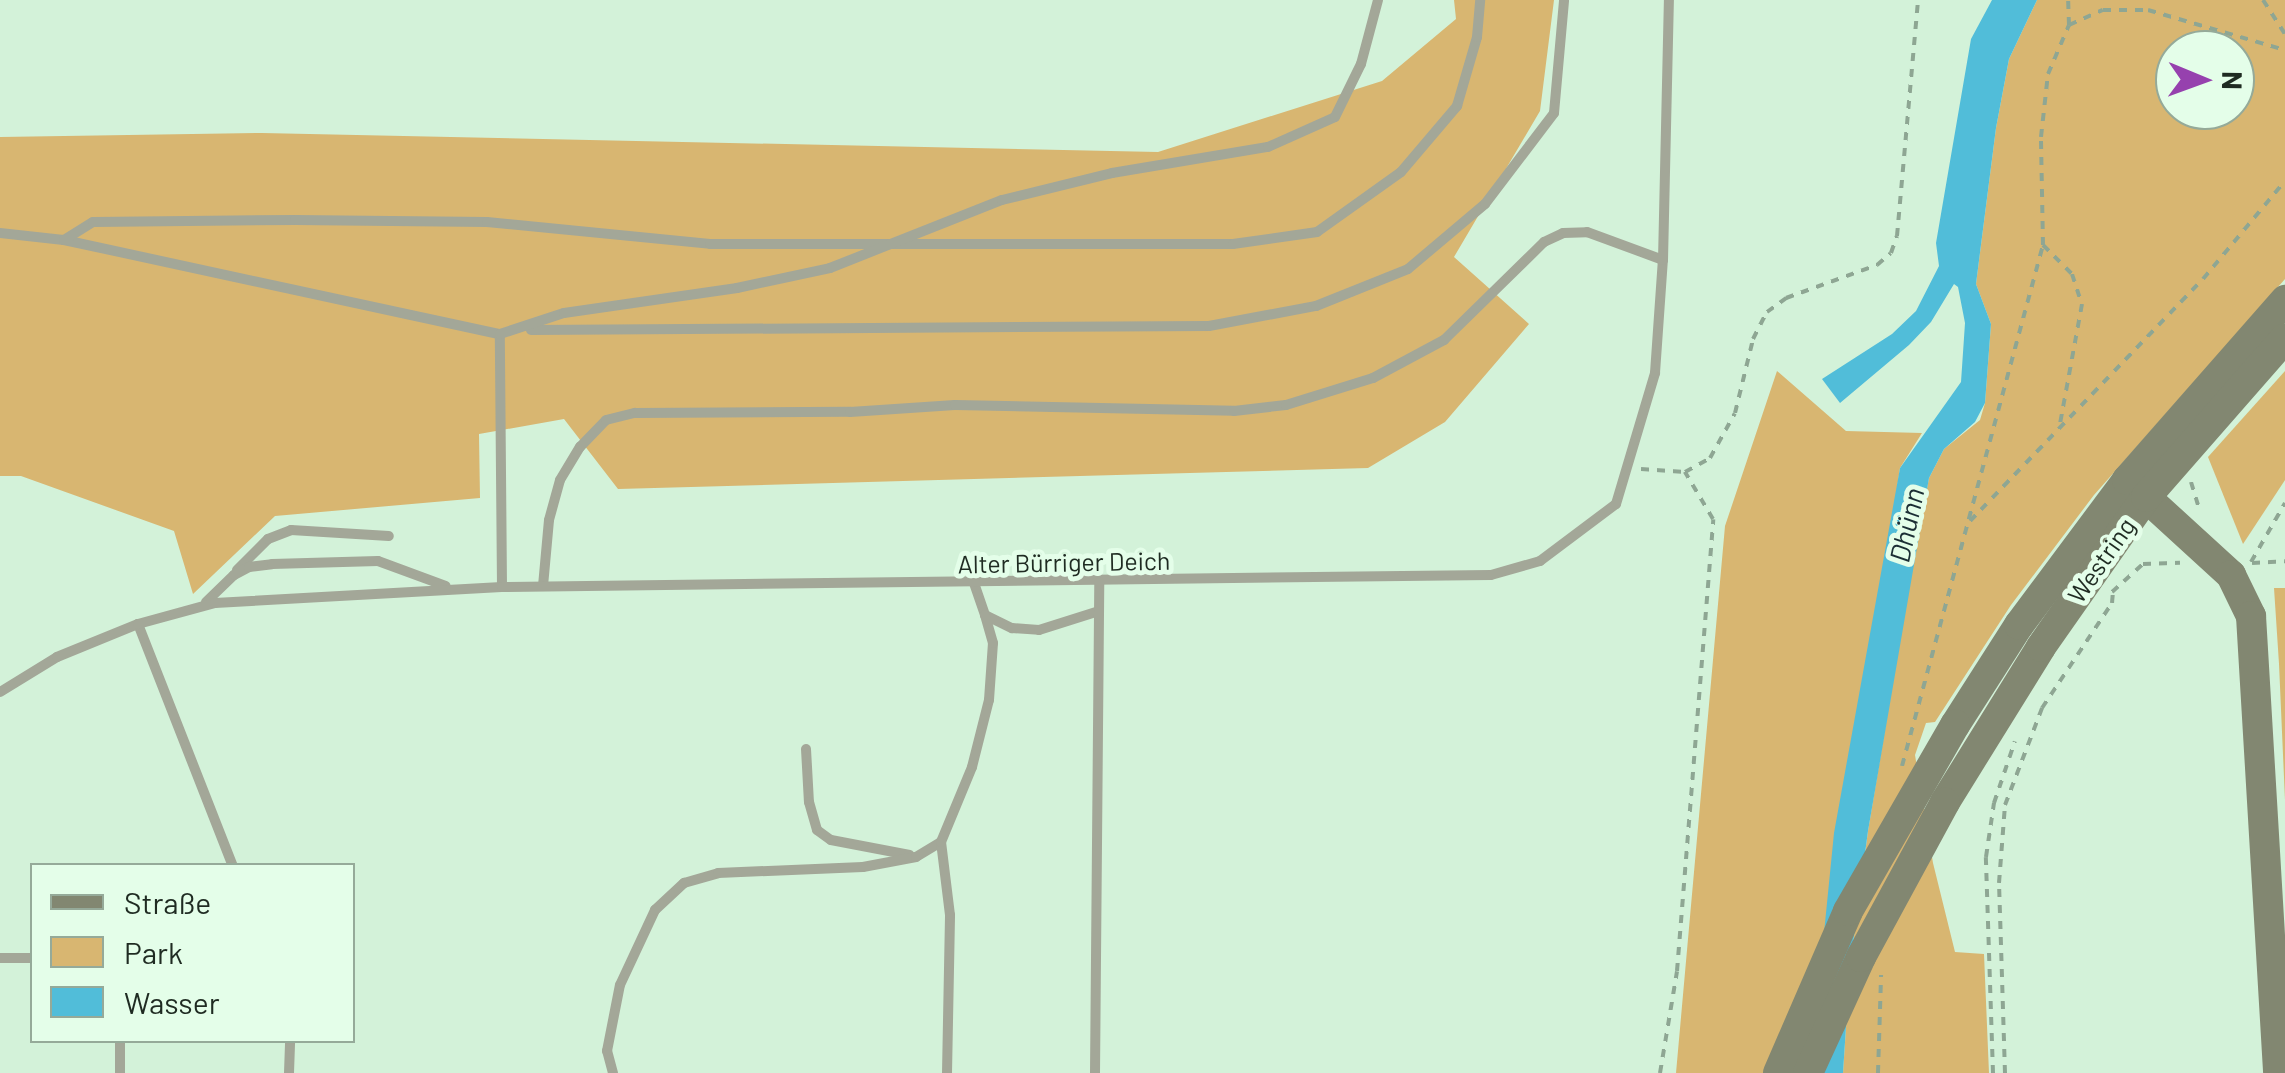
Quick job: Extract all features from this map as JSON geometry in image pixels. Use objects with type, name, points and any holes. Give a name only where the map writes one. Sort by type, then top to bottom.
[{"type":"main road","points":[[1778,1073],[1848,911],[1955,725],[2019,625],[2136,489],[2285,300]]},
{"type":"main road","name":"Westring","points":[[1808,1073],[1861,957],[1946,802],[2136,489],[2285,338]]},
{"type":"main road","points":[[2136,489],[2234,565],[2246,598],[2254,645],[2278,1073]]},
{"type":"lane","points":[[521,330],[564,313],[736,288],[830,268],[1002,200],[1112,174],[1268,147],[1335,117],[1361,64],[1378,0]]},
{"type":"lane","points":[[64,240],[93,222],[295,220],[487,222],[710,244],[1232,244],[1317,232],[1401,172],[1457,106],[1477,37],[1480,0]]},
{"type":"lane","points":[[0,233],[64,240],[500,334],[521,330],[1209,326],[1316,306],[1408,269],[1485,204],[1554,113],[1564,0]]},
{"type":"lane","name":"Alter Bürriger Deich","points":[[0,692],[57,657],[138,624],[202,606],[502,587],[1491,575],[1540,562],[1616,504],[1655,373],[1663,260],[1669,0]]},
{"type":"lane","points":[[544,586],[549,520],[560,480],[580,447],[606,420],[635,413],[850,412],[955,405],[1234,411],[1286,405],[1373,378],[1444,340],[1544,242],[1564,233],[1587,232],[1663,260]]},
{"type":"lane","points":[[500,334],[502,587]]},
{"type":"lane","points":[[202,606],[258,546],[291,530],[390,536]]},
{"type":"lane","points":[[234,575],[249,566],[358,558],[406,569],[451,589]]},
{"type":"lane","points":[[1095,1073],[1100,582]]},
{"type":"lane","points":[[947,1073],[950,915],[941,842],[972,767],[989,700],[994,643],[974,584]]},
{"type":"lane","points":[[985,615],[1012,628],[1039,630],[1099,611]]},
{"type":"lane","points":[[138,624],[233,863]]},
{"type":"lane","points":[[806,749],[809,802],[817,830],[832,840],[916,856]]},
{"type":"lane","points":[[614,1073],[608,1051],[620,985],[656,910],[684,883],[718,874],[864,867],[916,856],[941,842]]},
{"type":"lane","points":[[0,958],[30,958]]},
{"type":"lane","points":[[120,1043],[120,1073]]},
{"type":"lane","points":[[289,1073],[290,1043]]},
{"type":"path","points":[[1650,472],[1686,472],[1710,458],[1725,438],[1753,338],[1768,312],[1786,298],[1877,265],[1891,253],[1897,236],[1918,0]]},
{"type":"path","points":[[1903,757],[2043,244],[2041,137],[2048,74],[2069,25],[2068,0]]},
{"type":"path","points":[[2263,0],[2285,34]]},
{"type":"path","points":[[2069,25],[2103,10],[2148,10],[2285,50]]},
{"type":"path","points":[[1967,525],[2203,279],[2285,181]]},
{"type":"path","points":[[2043,244],[2072,274],[2082,304],[2060,426]]},
{"type":"path","points":[[1660,1073],[1677,971],[1713,519],[1686,472]]},
{"type":"path","points":[[2234,565],[2285,503]]},
{"type":"path","points":[[2104,597],[2143,564],[2170,560],[2205,572],[2234,565],[2285,562]]},
{"type":"path","points":[[2005,1073],[2000,858],[2005,805],[2042,708],[2112,603],[2113,591]]},
{"type":"path","points":[[1993,1073],[1986,857],[1994,803],[2016,738]]},
{"type":"green space","points":[[1454,0],[1554,0],[1540,111],[1454,257],[1529,324],[1445,422],[1368,468],[618,489],[564,419],[479,434],[480,498],[275,516],[193,594],[174,531],[21,476],[0,476],[0,137],[262,133],[1158,152],[1382,81],[1456,19]]},
{"type":"green space","points":[[2037,0],[2285,0],[2285,279],[2094,495],[2011,605],[1935,722],[1926,723],[1915,755],[1933,863],[1955,952],[1984,954],[1989,1073],[1843,1073],[1850,966],[1868,831],[1929,478],[1944,449],[1980,420],[1985,403],[1991,324],[1976,284],[2009,59]]},
{"type":"green space","points":[[1777,371],[1846,431],[1922,433],[1900,468],[1810,1073],[1676,1073],[1725,526]]},
{"type":"green space","points":[[2285,371],[2285,480],[2243,544],[2208,457]]},
{"type":"green space","points":[[2274,588],[2285,588],[2285,800],[2279,664]]},
{"type":"water","name":"Dhünn","points":[[1992,0],[2037,0],[2009,59],[1996,128],[1976,284],[1991,324],[1985,403],[1975,422],[1944,449],[1929,478],[1868,831],[1850,966],[1843,1073],[1810,1073],[1834,833],[1900,468],[1961,382],[1965,323],[1958,287],[1954,284],[1931,322],[1909,345],[1840,403],[1822,379],[1892,334],[1916,311],[1939,266],[1936,243],[1971,39]]}]
